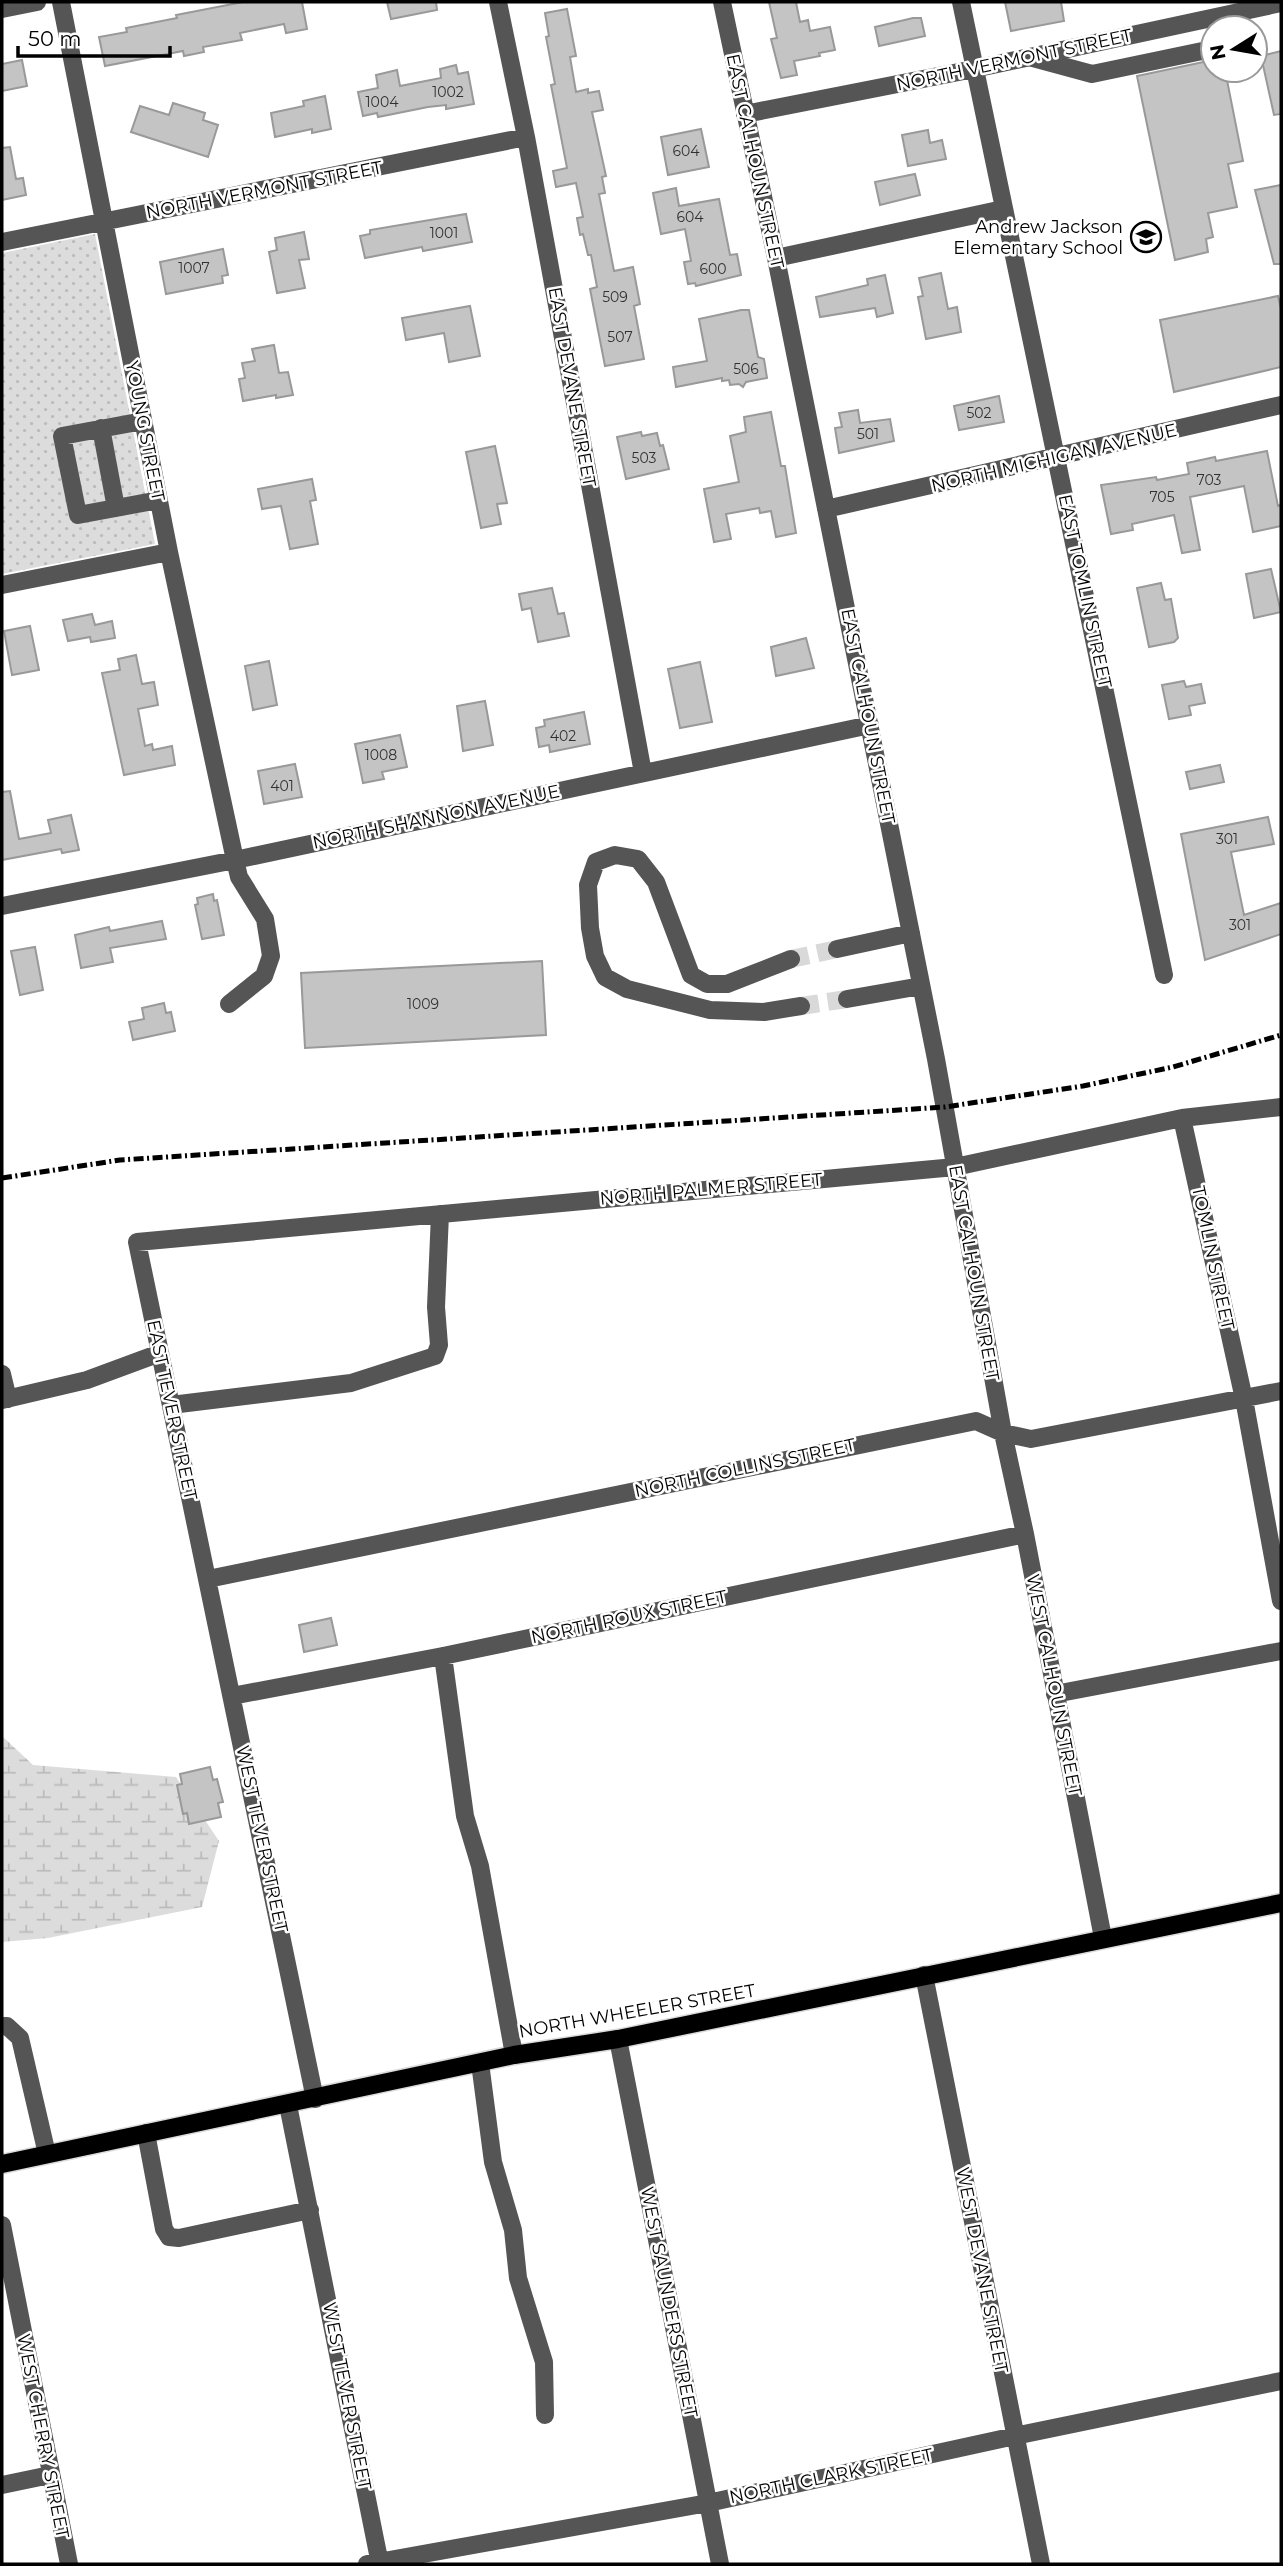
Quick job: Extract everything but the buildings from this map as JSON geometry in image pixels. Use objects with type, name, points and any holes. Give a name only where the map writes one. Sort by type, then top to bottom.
[{"type":"main road","name":"NORTH WHEELER STREET","points":[[2,2164],[514,2055],[618,2039],[1281,1903]]},
{"type":"street","points":[[2,9],[37,2]]},
{"type":"street","name":"YOUNG STREET","points":[[61,2],[169,552],[235,860],[240,877],[265,919],[271,956],[264,976],[229,1004]]},
{"type":"street","name":"EAST DEVANE STREET","points":[[498,2],[526,137],[643,773]]},
{"type":"street","name":"EAST CALHOUN STREET","points":[[722,2],[911,933],[1003,1433]]},
{"type":"street","name":"EAST TOMLIN STREET","points":[[961,2],[1164,975]]},
{"type":"street","name":"NORTH VERMONT STREET","points":[[1248,14],[1281,3]]},
{"type":"street","name":"NORTH VERMONT STREET","points":[[745,114],[1199,26]]},
{"type":"street","points":[[1029,57],[1093,74],[1199,52]]},
{"type":"street","name":"NORTH VERMONT STREET","points":[[2,242],[526,137]]},
{"type":"street","points":[[776,258],[1003,209]]},
{"type":"street","name":"NORTH MICHIGAN AVENUE","points":[[826,509],[1281,405]]},
{"type":"street","points":[[143,421],[62,436],[75,502],[78,515],[159,500]]},
{"type":"street","points":[[101,428],[116,508]]},
{"type":"street","points":[[2,585],[169,552]]},
{"type":"street","name":"NORTH SHANNON AVENUE","points":[[2,906],[235,860],[870,725]]},
{"type":"street","points":[[791,959],[727,984],[707,984],[691,975],[656,882],[638,859],[615,855],[596,862],[588,885],[590,928],[595,956],[605,977],[627,989],[710,1010],[764,1012],[801,1006]]},
{"type":"street","points":[[837,949],[911,933]]},
{"type":"street","points":[[847,999],[921,986]]},
{"type":"street","name":"NORTH PALMER STREET","points":[[137,1242],[955,1167],[1182,1118],[1281,1107]]},
{"type":"street","name":"TOMLIN STREET","points":[[1182,1118],[1244,1399],[1281,1601]]},
{"type":"street","points":[[171,1405],[351,1382],[435,1356],[439,1345],[436,1307],[440,1214]]},
{"type":"street","name":"EAST TEVER STREET","points":[[137,1242],[208,1579]]},
{"type":"street","points":[[2,1374],[5,1399],[88,1380],[160,1353]]},
{"type":"street","name":"NORTH COLLINS STREET","points":[[208,1579],[975,1421],[1003,1433],[1031,1439],[1281,1391]]},
{"type":"street","name":"WEST CALHOUN STREET","points":[[1003,1433],[1103,1938]]},
{"type":"street","name":"NORTH ROUX STREET","points":[[232,1696],[443,1656],[1025,1534]]},
{"type":"street","name":"WEST TEVER STREET","points":[[208,1579],[315,2099]]},
{"type":"street","points":[[1055,1694],[1281,1651]]},
{"type":"street","points":[[443,1656],[465,1816],[480,1866],[514,2055]]},
{"type":"street","name":"WEST DEVANE STREET","points":[[924,1975],[1041,2564]]},
{"type":"street","points":[[2,2026],[7,2026],[20,2038],[47,2154]]},
{"type":"street","name":"WEST SAUNDERS STREET","points":[[618,2039],[720,2564]]},
{"type":"street","points":[[480,2063],[493,2162],[513,2230],[518,2278],[544,2362],[545,2415]]},
{"type":"street","name":"WEST TEVER STREET","points":[[288,2105],[375,2563]]},
{"type":"street","points":[[146,2133],[164,2230],[169,2237],[179,2238],[310,2210]]},
{"type":"street","name":"WEST CHERRY STREET","points":[[2,2225],[69,2564]]},
{"type":"street","name":"NORTH CLARK STREET","points":[[375,2563],[708,2503],[1281,2381]]},
{"type":"street","points":[[2,2486],[50,2474]]},
{"type":"green space","points":[[95,234],[155,544],[2,574],[2,253]]},
{"type":"green space","points":[[2,1736],[33,1765],[176,1777],[219,1841],[202,1907],[48,1938],[2,1942]]},
{"type":"tunnel","points":[[791,959],[837,949]]},
{"type":"tunnel","points":[[801,1006],[847,999]]},
{"type":"railway","points":[[2,1178],[120,1160],[945,1107],[1083,1086],[1173,1067],[1281,1035]]},
{"type":"place","name":"Andrew Jackson Elementary School","points":[[1146,237]]}]
